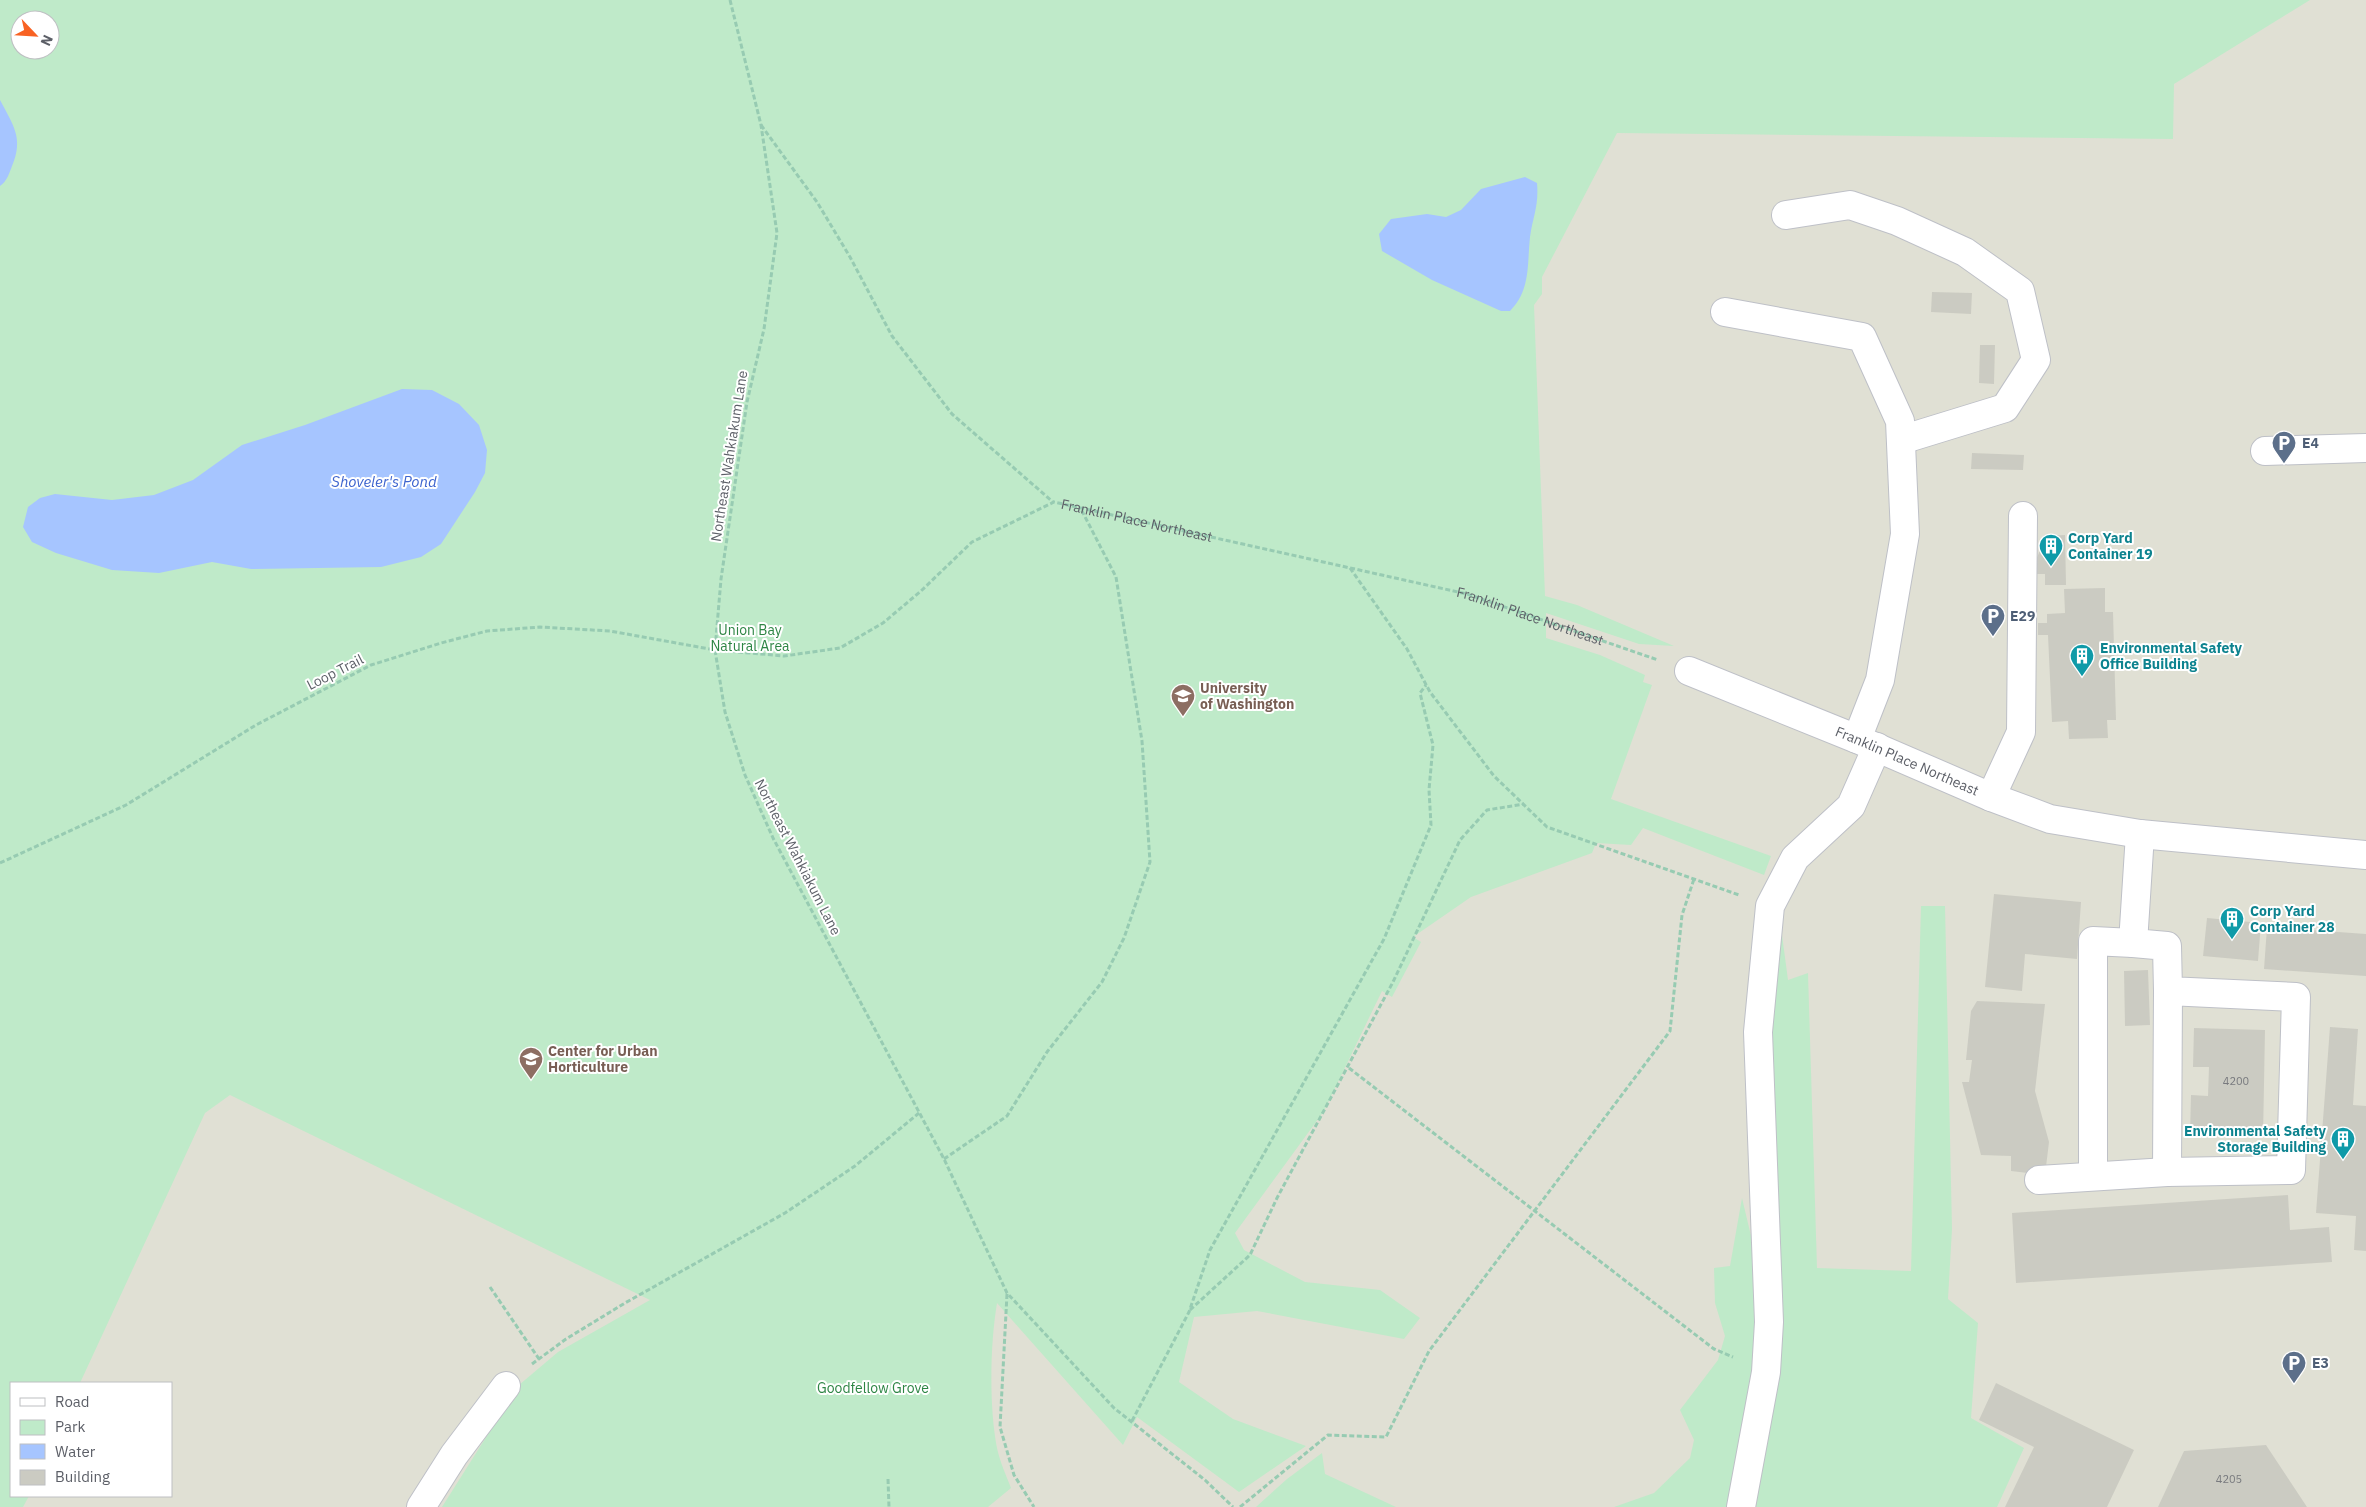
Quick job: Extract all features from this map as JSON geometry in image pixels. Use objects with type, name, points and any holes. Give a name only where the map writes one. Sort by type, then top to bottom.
[{"type":"lane","points":[[1786,215],[1850,205],[1897,221],[1965,252],[2020,290],[2036,360],[2005,408],[1901,440]]},
{"type":"lane","points":[[1725,312],[1862,337],[1900,421],[1905,534],[1880,680],[1852,806],[1795,858],[1770,906],[1758,1032],[1769,1322],[1766,1372],[1741,1507]]},
{"type":"lane","points":[[2265,450],[2366,448]]},
{"type":"lane","points":[[1991,797],[2021,732],[2023,516]]},
{"type":"lane","name":"Franklin Place Northeast","points":[[1689,671],[1867,743],[1991,797],[2050,819],[2140,834],[2366,854]]},
{"type":"lane","points":[[2133,943],[2140,834]]},
{"type":"lane","points":[[2093,1176],[2093,941],[2167,946],[2167,1172]]},
{"type":"lane","points":[[2039,1180],[2167,1172],[2291,1170],[2296,997],[2168,992]]},
{"type":"lane","points":[[421,1507],[454,1455],[506,1386]]},
{"type":"path","name":"Northeast Wahkiakum Lane","points":[[730,0],[761,125],[777,234],[764,329],[747,402],[721,579],[715,650],[725,712],[745,775],[773,838],[944,1159],[1007,1293],[1114,1408],[1205,1480],[1233,1507]]},
{"type":"path","points":[[761,125],[817,202],[850,257],[892,336],[910,360],[952,414],[1054,502]]},
{"type":"path","name":"Franklin Place Northeast","points":[[715,650],[784,656],[840,648],[883,623],[921,592],[972,542],[1054,502],[1467,594],[1689,671]]},
{"type":"path","points":[[944,1159],[1007,1116],[1047,1052],[1102,982],[1124,938],[1150,862],[1142,741],[1116,577],[1080,509]]},
{"type":"path","points":[[1350,568],[1407,648],[1426,684],[1494,776],[1547,827],[1770,906]]},
{"type":"path","name":"Loop Trail","points":[[0,863],[126,806],[256,725],[371,665],[442,643],[487,631],[540,627],[610,630],[715,650]]},
{"type":"path","points":[[1132,1421],[1189,1312],[1210,1250],[1384,939],[1431,825],[1429,790],[1433,744],[1420,693],[1426,684]]},
{"type":"path","points":[[1189,1312],[1250,1254],[1277,1198],[1394,982],[1460,840],[1488,810],[1524,804]]},
{"type":"path","points":[[1240,1507],[1328,1435],[1386,1437],[1429,1351],[1670,1031],[1682,915],[1694,879]]},
{"type":"path","points":[[1349,1068],[1714,1349],[1766,1372]]},
{"type":"path","points":[[506,1386],[566,1339],[625,1303],[785,1213],[855,1166],[919,1114]]},
{"type":"path","points":[[490,1287],[539,1359]]},
{"type":"path","points":[[1007,1293],[1000,1427],[1014,1475],[1034,1507]]},
{"type":"path","points":[[888,1479],[889,1507]]},
{"type":"shaded area","name":"University of Washington","points":[[0,0],[2366,0],[2366,1507],[0,1507]]},
{"type":"green space","name":"Union Bay Natural Area","points":[[0,0],[2310,0],[2174,84],[2173,139],[1617,133],[1542,277],[1542,294],[1534,305],[1545,596],[1577,605],[1674,646],[1639,644],[1546,613],[1546,638],[1600,655],[1645,675],[1643,682],[1652,685],[1611,799],[1771,856],[1764,875],[1643,828],[1631,845],[1596,843],[1592,853],[1471,897],[1413,937],[1421,942],[1392,997],[1382,991],[1324,1111],[1235,1233],[1244,1250],[1305,1282],[1380,1290],[1420,1318],[1404,1339],[1257,1311],[1194,1317],[1179,1382],[1233,1419],[1306,1446],[1239,1492],[1137,1417],[1123,1445],[997,1303],[992,1357],[994,1432],[998,1453],[1011,1488],[988,1507],[442,1507],[519,1385],[558,1352],[650,1300],[230,1095],[205,1113],[80,1382],[10,1382],[10,1497],[28,1497],[23,1507],[0,1507]]},
{"type":"green space","points":[[1921,906],[1945,906],[1952,1229],[1948,1299],[1978,1323],[1971,1418],[2024,1448],[1997,1507],[1614,1507],[1654,1493],[1690,1458],[1694,1440],[1680,1410],[1718,1360],[1725,1336],[1715,1303],[1714,1268],[1730,1266],[1742,1198],[1756,1257],[1780,1254],[1768,1050],[1769,960],[1782,935],[1788,980],[1808,973],[1817,1268],[1911,1271]]},
{"type":"green space","points":[[1322,1453],[1325,1474],[1396,1507],[1256,1507],[1287,1479]]},
{"type":"water","points":[[0,100],[13,124],[17,147],[9,175],[0,186]]},
{"type":"water","points":[[1525,177],[1537,183],[1536,205],[1530,237],[1525,285],[1517,303],[1510,311],[1501,311],[1432,280],[1382,251],[1379,234],[1391,219],[1427,214],[1446,217],[1461,210],[1481,189]]},
{"type":"water","name":"Shoveler's Pond","points":[[402,389],[432,390],[459,404],[479,425],[487,450],[485,473],[475,492],[441,544],[421,557],[381,567],[251,569],[212,562],[159,573],[112,570],[56,553],[32,542],[23,527],[28,507],[40,498],[55,494],[112,500],[154,495],[193,480],[242,445],[305,425]]},
{"type":"building","points":[[1932,292],[1972,293],[1971,314],[1931,312]]},
{"type":"building","points":[[1980,345],[1995,345],[1994,384],[1979,383]]},
{"type":"building","points":[[1972,453],[2024,455],[2023,470],[1971,469]]},
{"type":"building","name":"Corp Yard Container 19","points":[[2065,535],[2066,585],[2045,585],[2045,574],[2037,574],[2036,560],[2046,536]]},
{"type":"building","name":"Environmental Safety Office Building","points":[[2105,588],[2105,612],[2113,612],[2116,720],[2107,720],[2108,738],[2069,739],[2068,721],[2052,722],[2048,635],[2038,635],[2038,623],[2047,623],[2047,614],[2065,613],[2064,589]]},
{"type":"building","points":[[1994,894],[2081,902],[2077,959],[2025,954],[2022,991],[1985,987]]},
{"type":"building","name":"Corp Yard Container 28","points":[[2207,918],[2261,923],[2258,961],[2203,956]]},
{"type":"building","points":[[2267,927],[2366,934],[2366,976],[2264,969]]},
{"type":"building","points":[[2148,970],[2150,1025],[2125,1026],[2124,971]]},
{"type":"building","points":[[1977,1001],[2045,1004],[2035,1091],[2049,1142],[2045,1175],[2011,1171],[2011,1156],[1981,1155],[1962,1082],[1969,1082],[1972,1060],[1966,1060],[1971,1011]]},
{"type":"building","name":"Environmental Safety Storage Building","points":[[2330,1027],[2358,1029],[2353,1105],[2366,1106],[2366,1251],[2354,1250],[2356,1216],[2316,1213]]},
{"type":"building","points":[[2194,1028],[2265,1030],[2263,1137],[2190,1135],[2191,1095],[2208,1096],[2209,1067],[2193,1067]]},
{"type":"building","points":[[2288,1195],[2290,1230],[2329,1227],[2332,1262],[2016,1283],[2012,1213]]},
{"type":"building","points":[[1996,1383],[2134,1450],[2107,1507],[2005,1507],[2034,1447],[1979,1420]]},
{"type":"building","points":[[2266,1445],[2307,1507],[2158,1507],[2184,1451]]},
{"type":"place","name":"E4","points":[[2284,464]]},
{"type":"place","name":"Corp Yard Container 19","points":[[2051,567]]},
{"type":"place","name":"E29","points":[[1993,637]]},
{"type":"place","name":"Environmental Safety Office Building","points":[[2082,677]]},
{"type":"place","name":"University of Washington","points":[[1183,717]]},
{"type":"place","name":"Corp Yard Container 28","points":[[2232,940]]},
{"type":"place","name":"Center for Urban Horticulture","points":[[531,1080]]},
{"type":"place","name":"Environmental Safety Storage Building","points":[[2343,1160]]},
{"type":"place","name":"E3","points":[[2294,1384]]},
{"type":"park label","name":"Goodfellow Grove","points":[[873,1388]]}]
